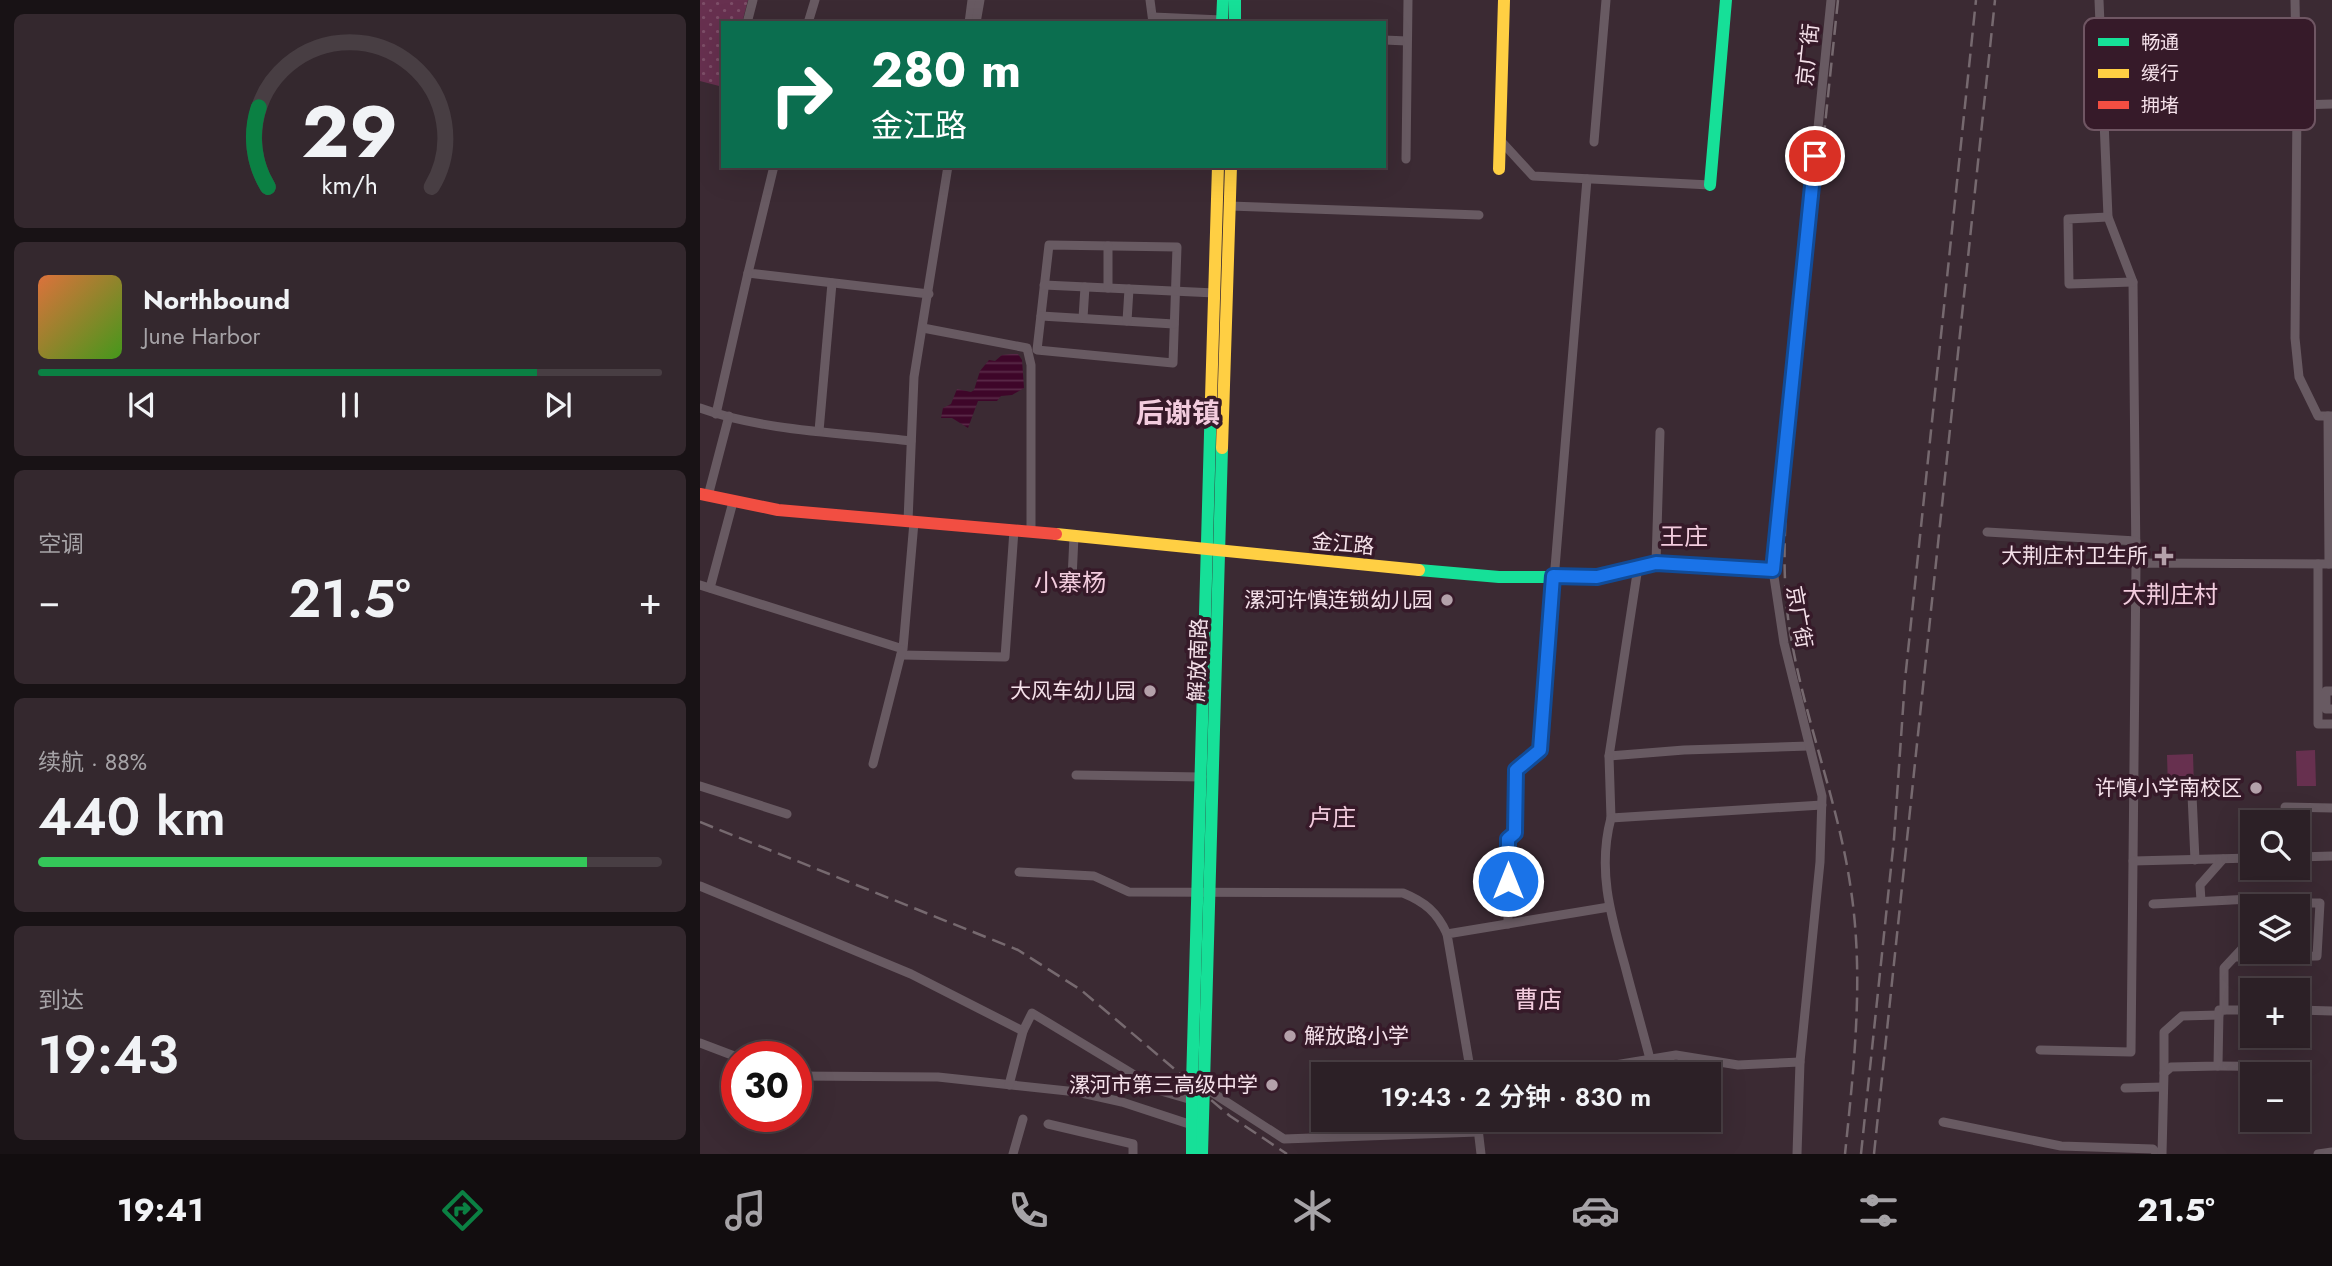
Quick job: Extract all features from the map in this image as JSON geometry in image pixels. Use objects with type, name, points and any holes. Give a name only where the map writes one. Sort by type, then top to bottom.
[{"type":"main road","points":[[1223,0],[1226,21]]},
{"type":"main road","points":[[1226,21],[1236,0]]},
{"type":"main road","points":[[1499,169],[1504,0]]},
{"type":"main road","points":[[1710,185],[1726,0]]},
{"type":"main road","name":"解放南路","points":[[1202,1154],[1204,893],[1214,551],[1218,168]]},
{"type":"main road","name":"解放南路","points":[[1192,1154],[1192,1100],[1204,893],[1202,777],[1231,168]]},
{"type":"main road","name":"金江路","points":[[704,495],[778,510],[1031,531],[1499,577],[1597,577],[1656,563],[1773,570]]},
{"type":"street","points":[[748,21],[753,0]]},
{"type":"street","points":[[809,21],[815,0]]},
{"type":"street","points":[[969,21],[972,0]]},
{"type":"street","points":[[976,21],[979,0]]},
{"type":"street","points":[[1150,0],[1153,20],[1190,21]]},
{"type":"street","points":[[1406,159],[1408,0]]},
{"type":"street","points":[[1594,142],[1606,0]]},
{"type":"street","name":"京广街","points":[[1797,1154],[1800,1062],[1820,862],[1822,796],[1784,643],[1773,570],[1831,0]]},
{"type":"street","points":[[2099,0],[2100,18]]},
{"type":"street","points":[[2295,0],[2295,18]]},
{"type":"street","points":[[1386,40],[1407,40]]},
{"type":"street","points":[[2040,1050],[2132,1052],[2136,563],[2133,282],[2108,217],[2104,130]]},
{"type":"street","points":[[2136,563],[2330,564],[2330,416],[2318,416],[2299,377],[2295,338],[2297,130]]},
{"type":"street","points":[[1500,140],[1532,176],[1710,185]]},
{"type":"street","points":[[716,414],[774,168]]},
{"type":"street","points":[[873,764],[902,652],[911,521],[914,377],[948,168]]},
{"type":"street","points":[[1508,924],[1508,839],[1515,833],[1516,770],[1540,750],[1587,179]]},
{"type":"street","points":[[1230,206],[1479,215]]},
{"type":"street","points":[[2108,217],[2068,219],[2069,284],[2133,282]]},
{"type":"street","points":[[1049,245],[1108,246],[1177,247],[1172,363],[1037,350],[1049,245]]},
{"type":"street","points":[[1108,246],[1108,288]]},
{"type":"street","points":[[748,273],[929,294]]},
{"type":"street","points":[[819,430],[832,283]]},
{"type":"street","points":[[1044,285],[1215,293]]},
{"type":"street","points":[[1083,318],[1085,287]]},
{"type":"street","points":[[1127,321],[1129,289]]},
{"type":"street","points":[[1041,316],[1174,324]]},
{"type":"street","points":[[923,328],[1027,348],[1031,365],[1031,531]]},
{"type":"street","points":[[700,408],[716,414],[911,441]]},
{"type":"street","points":[[704,495],[729,416]]},
{"type":"street","points":[[1656,563],[1660,432]]},
{"type":"street","points":[[733,502],[705,587],[902,652],[1005,657],[1014,530]]},
{"type":"street","points":[[1987,532],[2136,541]]},
{"type":"street","points":[[1072,579],[1074,536]]},
{"type":"street","points":[[2318,564],[2318,724],[2332,724]]},
{"type":"street","points":[[1638,567],[1609,756],[1611,818],[1604,853],[1604,875],[1609,907],[1650,1059]]},
{"type":"street","points":[[2332,691],[2326,691],[2326,709],[2332,709]]},
{"type":"street","points":[[1609,756],[1684,750],[1809,746]]},
{"type":"street","points":[[1076,775],[1202,777]]},
{"type":"street","points":[[700,786],[787,814]]},
{"type":"street","points":[[2192,795],[2195,860]]},
{"type":"street","points":[[1611,818],[1822,805]]},
{"type":"street","points":[[2285,807],[2332,808]]},
{"type":"street","points":[[2310,857],[2332,856]]},
{"type":"street","points":[[2133,861],[2240,858]]},
{"type":"street","points":[[2200,901],[2200,885],[2223,859]]},
{"type":"street","points":[[1018,872],[1094,876],[1129,891],[1402,892],[1429,907],[1447,934],[1469,1062]]},
{"type":"street","points":[[700,886],[911,974],[1023,1031]]},
{"type":"street","points":[[2153,904],[2240,899]]},
{"type":"street","points":[[2310,903],[2319,903],[2317,956],[2310,956]]},
{"type":"street","points":[[1447,934],[1609,907]]},
{"type":"street","points":[[2218,1066],[2224,968],[2240,951]]},
{"type":"street","points":[[2235,957],[2240,957]]},
{"type":"street","points":[[2310,1010],[2332,1011]]},
{"type":"street","points":[[2160,1154],[2164,1032],[2182,1016],[2240,1011]]},
{"type":"street","points":[[1009,1085],[1023,1031],[1032,1013],[1161,1091],[1192,1100]]},
{"type":"street","points":[[700,1043],[721,1051]]},
{"type":"street","points":[[1632,1062],[1676,1055],[1738,1065],[1800,1062]]},
{"type":"street","points":[[2164,1073],[2171,1067],[2240,1066]]},
{"type":"street","points":[[812,1076],[938,1077],[1077,1092],[1122,1102],[1192,1125]]},
{"type":"street","points":[[1202,1086],[1284,1139],[1478,1132],[1481,1154]]},
{"type":"street","points":[[2125,1088],[2163,1087]]},
{"type":"street","points":[[1013,1154],[1023,1119]]},
{"type":"street","points":[[1943,1122],[2040,1143],[2153,1149],[2160,1154]]},
{"type":"street","points":[[1048,1124],[1133,1144],[1133,1154]]},
{"type":"street","points":[[2318,1154],[2332,1152]]},
{"type":"shaded area","points":[[700,0],[748,0],[743,21],[721,21],[721,86],[700,81]]},
{"type":"shaded area","points":[[1018,354],[1022,360],[1024,388],[1012,395],[1001,396],[997,401],[978,401],[968,428],[952,418],[941,418],[943,408],[951,404],[957,389],[971,392],[974,390],[980,371],[989,360],[995,361],[1002,355]]},
{"type":"shaded area","points":[[2315,750],[2316,786],[2297,786],[2296,751]]},
{"type":"shaded area","points":[[2193,754],[2194,788],[2168,789],[2167,755]]},
{"type":"railway","points":[[1838,0],[1787,490],[1785,567],[1787,605],[1798,674],[1839,828],[1855,923],[1856,1022],[1845,1154]]},
{"type":"railway","points":[[1861,1154],[1894,839],[1905,680],[1976,0]]},
{"type":"railway","points":[[1874,1154],[1995,0]]},
{"type":"railway","points":[[700,822],[1018,950],[1081,990],[1230,1116],[1287,1154]]},
{"type":"traffic: fast","points":[[1222,21],[1223,0]]},
{"type":"traffic: fast","points":[[1235,0],[1235,21]]},
{"type":"traffic: fast","points":[[1710,185],[1726,0]]},
{"type":"traffic: fast","points":[[1192,1154],[1211,398]]},
{"type":"traffic: fast","points":[[1202,1154],[1222,448]]},
{"type":"traffic: fast","points":[[1419,570],[1499,577],[1596,577],[1656,563],[1773,570]]},
{"type":"traffic: slow","points":[[1499,169],[1504,0]]},
{"type":"traffic: slow","points":[[1211,398],[1218,168]]},
{"type":"traffic: slow","points":[[1222,448],[1231,168]]},
{"type":"traffic: slow","points":[[1056,534],[1419,570]]},
{"type":"traffic: jam","points":[[700,494],[778,510],[1056,534]]},
{"type":"place","name":"大荆庄村卫生所","points":[[2164,556]]},
{"type":"place","name":"漯河许慎连锁幼儿园","points":[[1447,600]]},
{"type":"place","name":"大风车幼儿园","points":[[1150,691]]},
{"type":"place","name":"许慎小学南校区","points":[[2256,788]]},
{"type":"place","name":"解放路小学","points":[[1290,1036]]},
{"type":"place","name":"漯河市第三高级中学","points":[[1272,1085]]},
{"type":"district","name":"后谢镇","points":[[1178,413]]},
{"type":"district","name":"王庄","points":[[1684,537]]},
{"type":"district","name":"小寨杨","points":[[1070,583]]},
{"type":"district","name":"大荆庄村","points":[[2170,595]]},
{"type":"district","name":"卢庄","points":[[1332,818]]},
{"type":"district","name":"曹店","points":[[1538,1000]]},
{"type":"route","points":[[1508,881],[1508,839],[1515,833],[1516,770],[1540,750],[1553,576],[1597,577],[1656,563],[1773,570],[1815,156]]}]
